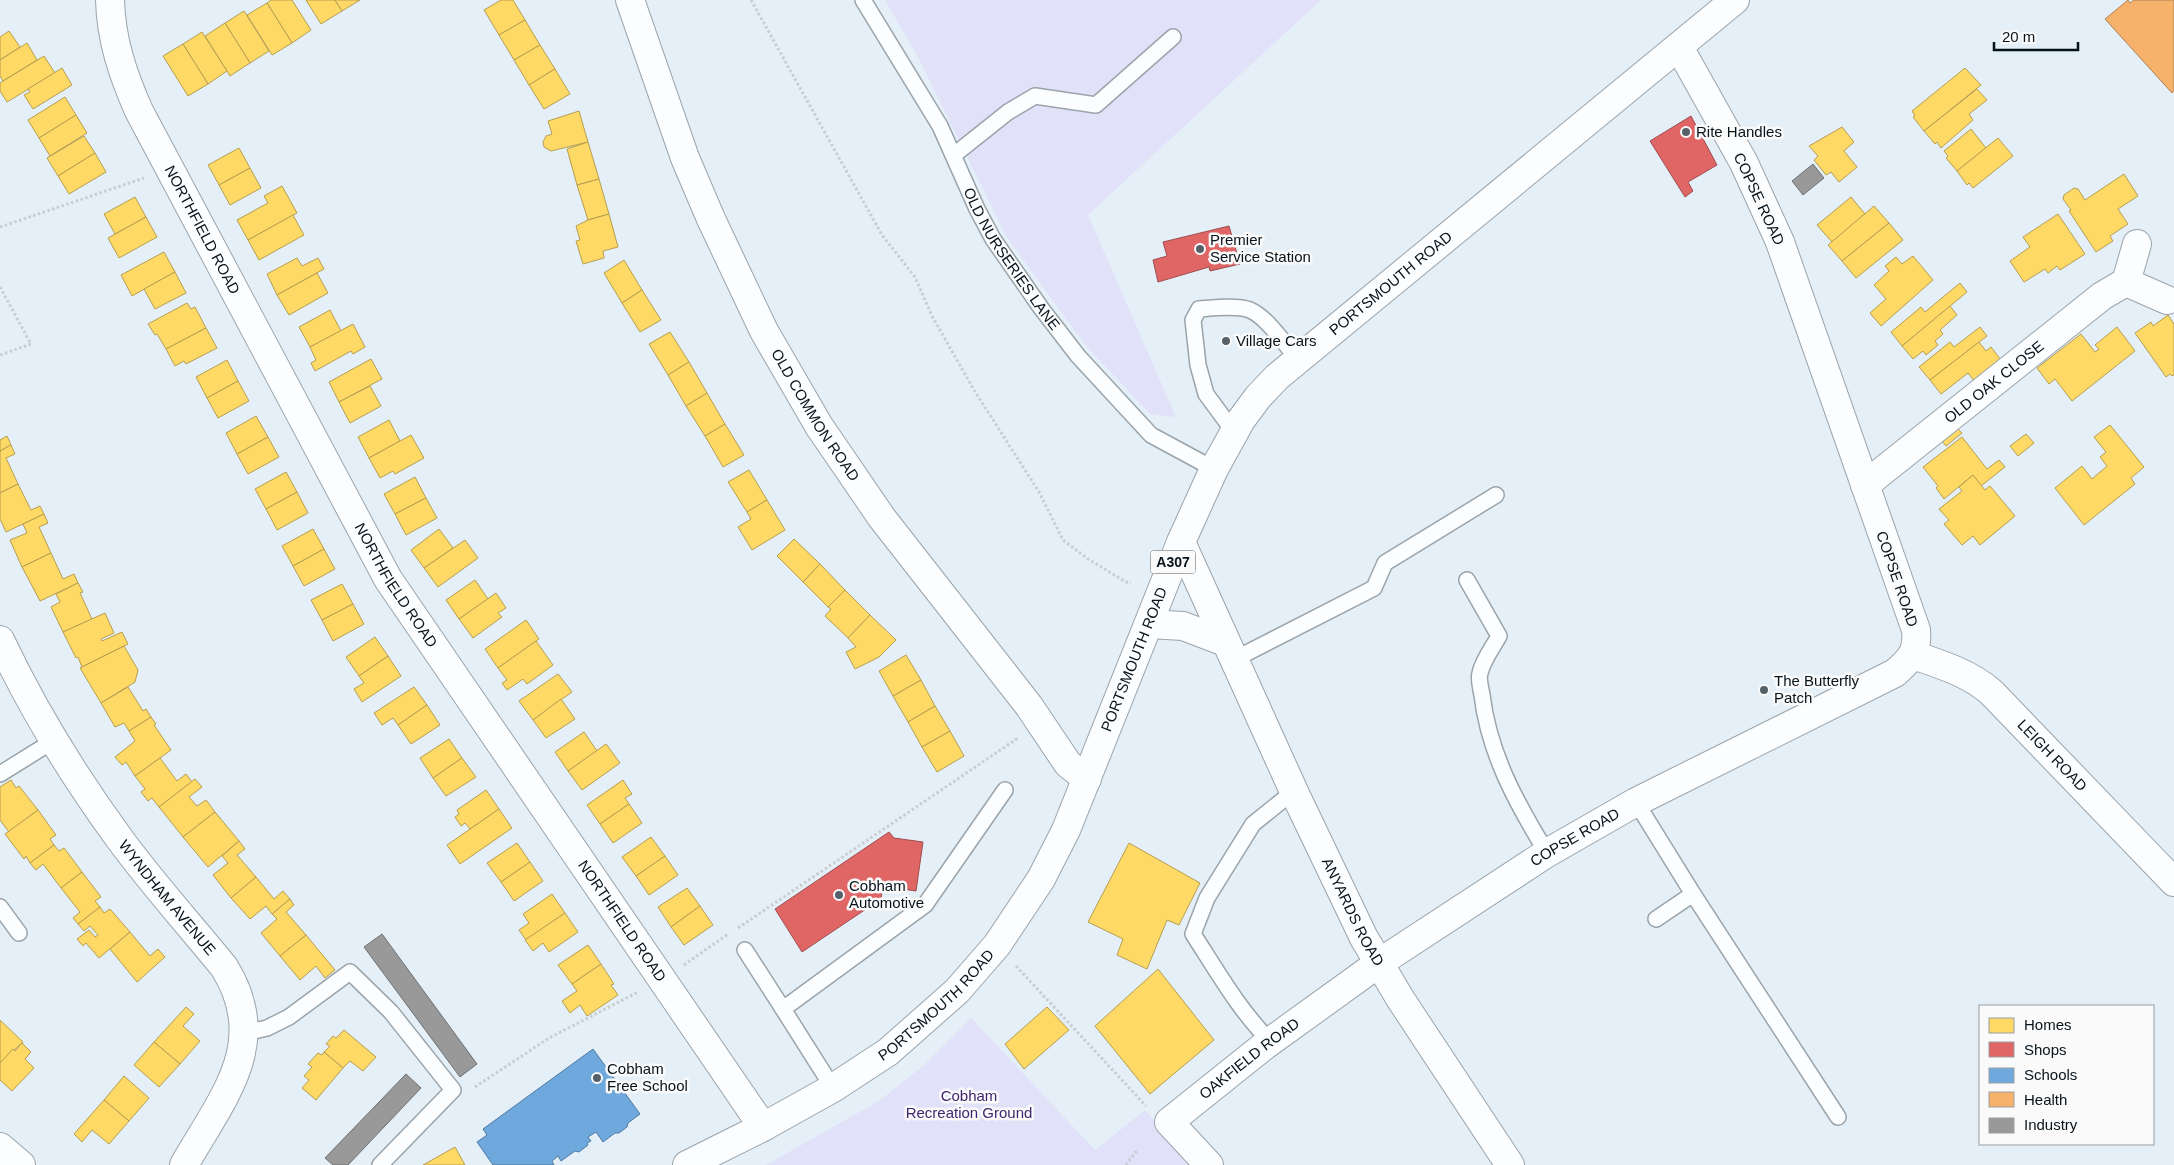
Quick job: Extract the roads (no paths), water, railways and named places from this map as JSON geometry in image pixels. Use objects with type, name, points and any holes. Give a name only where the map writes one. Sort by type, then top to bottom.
[{"type":"street","name":"NORTHFIELD ROAD","points":[[110,0],[112,35],[125,79],[139,111],[388,579],[762,1127]]},
{"type":"street","name":"OLD COMMON ROAD","points":[[630,0],[685,158],[711,219],[764,331],[819,426],[882,518],[999,668],[1068,764],[1087,779]]},
{"type":"street","name":"PORTSMOUTH ROAD","points":[[688,1165],[833,1088],[888,1052],[957,991],[997,946],[1042,880],[1066,830],[1181,542],[1214,469],[1234,432],[1258,397],[1298,360],[1735,0]]},
{"type":"street","name":"COPSE ROAD","points":[[1379,963],[1547,853],[1636,802],[1895,672],[1913,655],[1917,642],[1916,630],[1780,242],[1744,163],[1679,47]]},
{"type":"street","points":[[2137,244],[2126,282],[2167,300]]},
{"type":"street","name":"OLD OAK CLOSE","points":[[1865,485],[2102,296],[2126,282]]},
{"type":"street","name":"ANYARDS ROAD","points":[[1181,542],[1294,791],[1364,938],[1449,1075],[1510,1165]]},
{"type":"street","points":[[1149,624],[1183,626],[1230,650]]},
{"type":"street","name":"WYNDHAM AVENUE","points":[[0,640],[25,691],[53,741],[120,839],[224,967],[234,982],[240,999],[245,1034],[239,1065],[184,1165]]},
{"type":"street","name":"LEIGH ROAD","points":[[1913,655],[1968,676],[1981,683],[2174,882]]},
{"type":"street","name":"OAKFIELD ROAD","points":[[1209,1165],[1169,1122],[1270,1041],[1379,963]]},
{"type":"street","points":[[0,1147],[21,1165]]},
{"type":"lane","name":"OLD NURSERIES LANE","points":[[864,0],[940,126],[976,209],[993,239],[1041,308],[1078,356],[1151,434],[1214,469]]},
{"type":"lane","points":[[954,155],[1008,112],[1035,96],[1096,105],[1173,36]]},
{"type":"lane","points":[[1234,432],[1206,394],[1198,364],[1193,320],[1200,309],[1227,308],[1249,310],[1269,324],[1298,360]]},
{"type":"lane","points":[[1230,650],[1374,588],[1385,563],[1496,495]]},
{"type":"lane","points":[[1466,580],[1499,636],[1479,674],[1484,715],[1492,742],[1504,774],[1522,812],[1547,853]]},
{"type":"lane","points":[[0,774],[53,741]]},
{"type":"lane","points":[[783,1009],[925,905],[1005,790]]},
{"type":"lane","points":[[1270,1041],[1254,1025],[1193,934],[1207,898],[1253,824],[1294,791]]},
{"type":"lane","points":[[1636,802],[1692,894],[1838,1117]]},
{"type":"lane","points":[[1656,919],[1692,894]]},
{"type":"lane","points":[[0,907],[19,933]]},
{"type":"lane","points":[[744,950],[833,1088]]},
{"type":"lane","points":[[245,1034],[267,1028],[289,1017],[350,972],[391,1012],[453,1090],[380,1165]]},
{"type":"place","name":"Rite Handles","points":[[1686,132]]},
{"type":"place","name":"Premier Service Station","points":[[1200,249]]},
{"type":"place","name":"Village Cars","points":[[1226,341]]},
{"type":"place","name":"The Butterfly Patch","points":[[1764,690]]},
{"type":"place","name":"Cobham Automotive","points":[[839,895]]},
{"type":"place","name":"Cobham Free School","points":[[597,1078]]},
{"type":"park label","name":"Cobham Recreation Ground","points":[[969,1104]]}]
